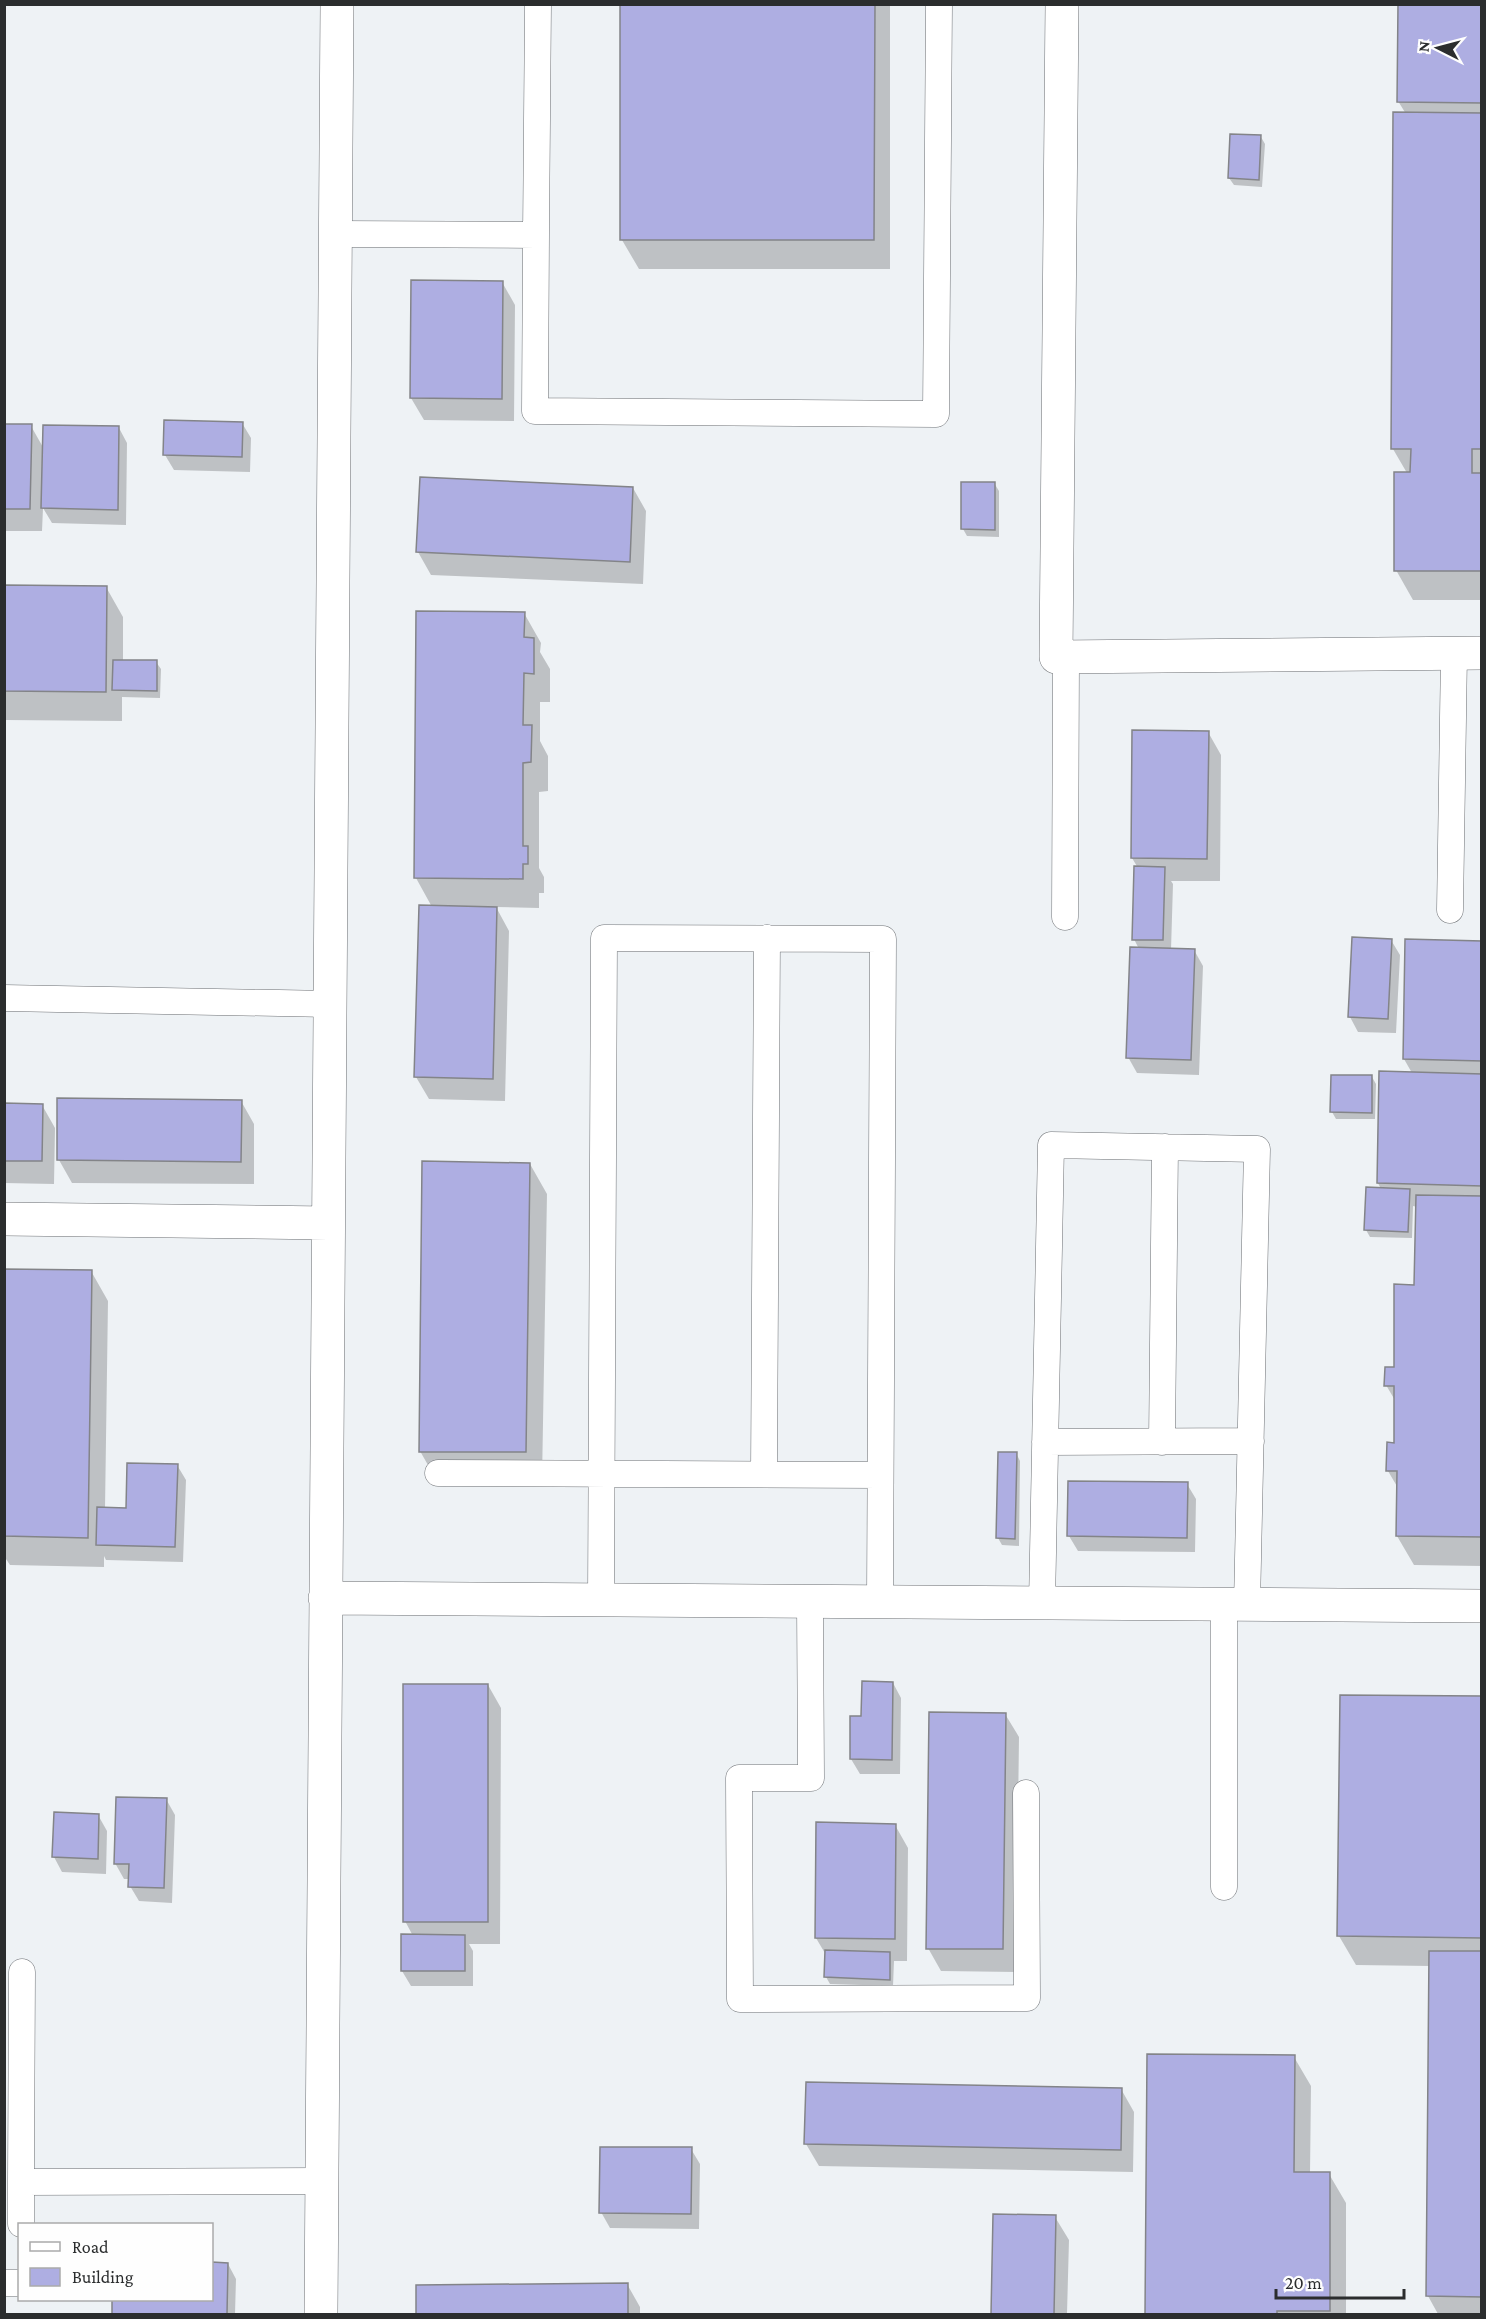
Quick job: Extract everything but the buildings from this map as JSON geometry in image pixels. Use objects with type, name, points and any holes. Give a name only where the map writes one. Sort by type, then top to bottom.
[{"type":"street","points":[[321,2314],[337,4]]},
{"type":"street","points":[[1062,4],[1056,657],[1468,654]]},
{"type":"street","points":[[4,1219],[328,1223]]},
{"type":"street","points":[[325,1598],[1482,1606]]},
{"type":"lane","points":[[538,4],[535,411],[936,414],[939,4]]},
{"type":"lane","points":[[335,234],[536,235]]},
{"type":"lane","points":[[1450,910],[1468,654]]},
{"type":"lane","points":[[1065,917],[1066,657]]},
{"type":"lane","points":[[602,1600],[604,938],[767,938],[883,939],[880,1602]]},
{"type":"lane","points":[[764,1474],[767,938]]},
{"type":"lane","points":[[4,998],[330,1004]]},
{"type":"lane","points":[[1042,1604],[1051,1145],[1257,1149],[1251,1441],[1236,1605],[1224,1887]]},
{"type":"lane","points":[[1162,1442],[1165,1147]]},
{"type":"lane","points":[[1045,1442],[1251,1441]]},
{"type":"lane","points":[[438,1473],[880,1475]]},
{"type":"lane","points":[[810,1602],[811,1778],[739,1778],[740,1999],[1027,1998],[1026,1793]]},
{"type":"lane","points":[[21,1972],[21,2223]]},
{"type":"lane","points":[[21,2182],[322,2181]]}]
